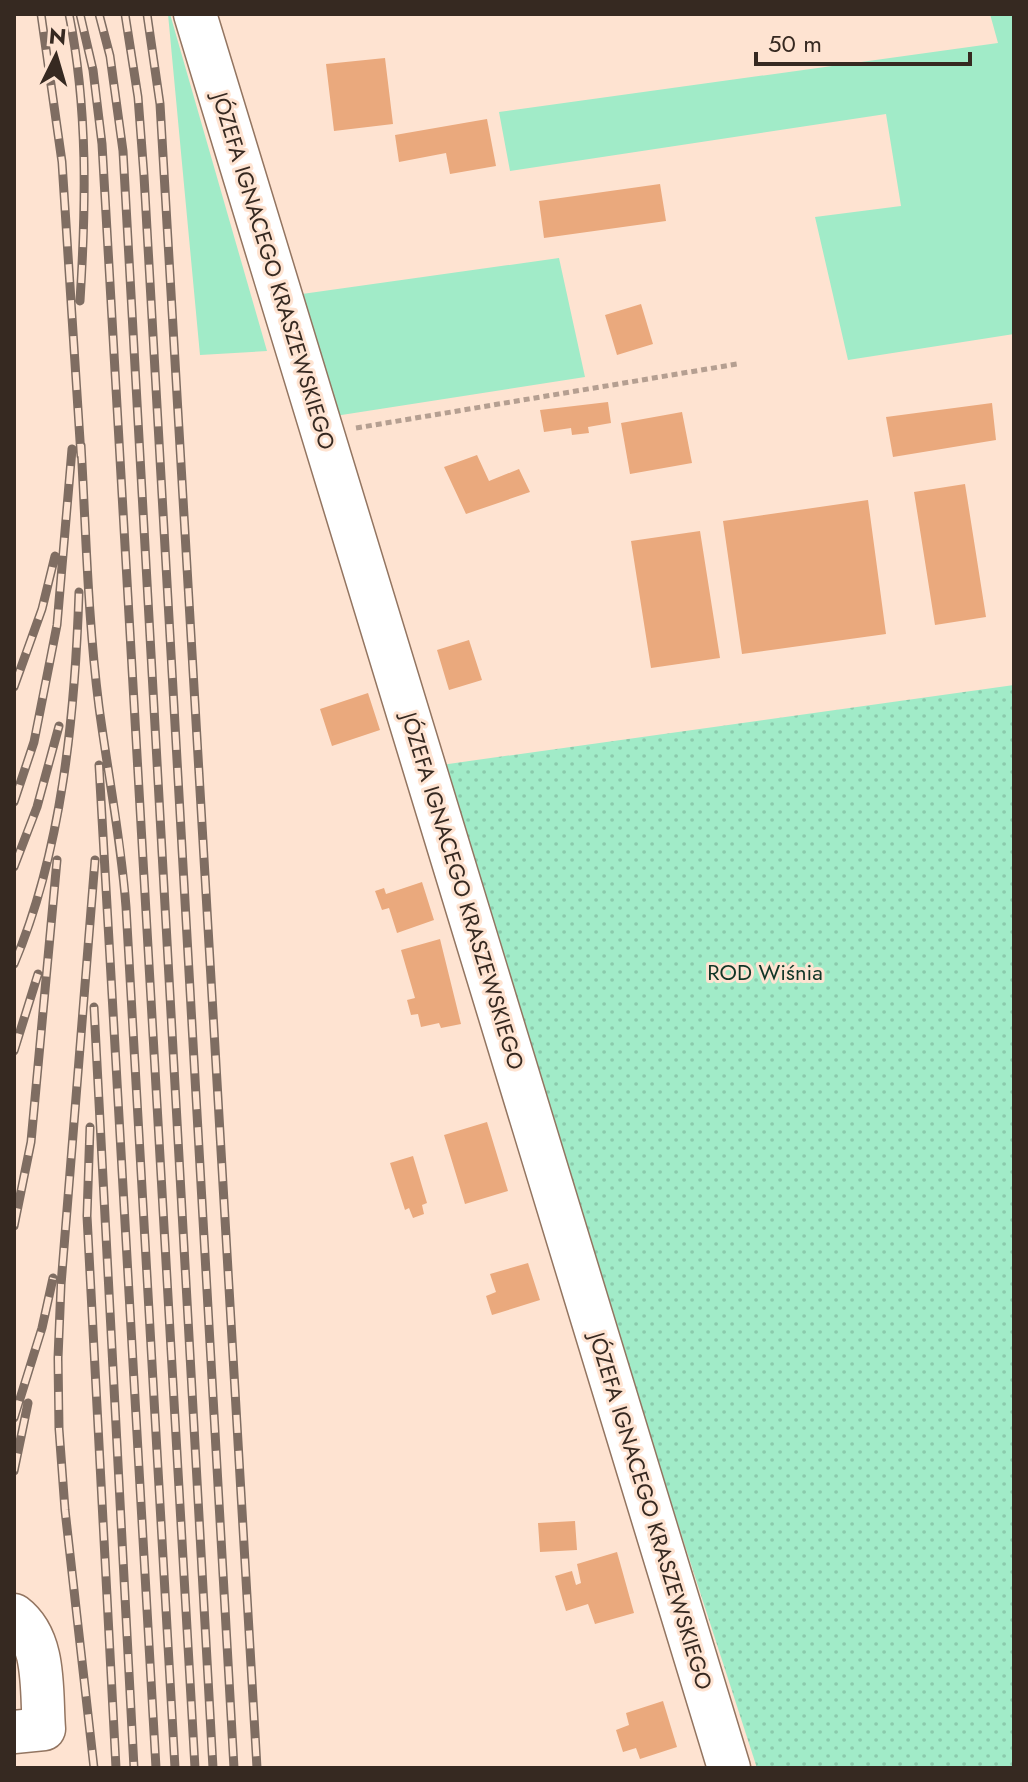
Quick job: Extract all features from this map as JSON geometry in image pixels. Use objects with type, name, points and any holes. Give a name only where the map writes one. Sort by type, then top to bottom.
[{"type":"street","name":"JÓZEFA IGNACEGO KRASZEWSKIEGO","points":[[195,14],[729,1768]]},
{"type":"street","points":[[14,1615],[23,1622],[33,1638],[39,1659],[44,1729],[14,1732]]},
{"type":"path","points":[[323,433],[737,364]]},
{"type":"green space","points":[[170,14],[267,351],[200,355]]},
{"type":"green space","points":[[990,14],[1014,14],[1014,334],[848,360],[815,217],[901,206],[886,114],[510,171],[499,112],[998,43]]},
{"type":"green space","points":[[559,258],[585,377],[335,416],[302,294]]},
{"type":"green space","name":"ROD Wiśnia","points":[[1014,685],[1014,1768],[757,1768],[642,1413],[441,765]]},
{"type":"building","points":[[385,58],[393,124],[334,131],[326,64]]},
{"type":"building","points":[[487,119],[496,166],[450,174],[446,153],[399,162],[395,135]]},
{"type":"building","points":[[660,184],[666,221],[544,238],[539,201]]},
{"type":"building","points":[[641,304],[653,344],[617,355],[605,315]]},
{"type":"building","points":[[608,402],[611,423],[588,427],[589,433],[572,435],[571,428],[544,432],[540,410]]},
{"type":"building","points":[[992,403],[996,440],[893,457],[886,417]]},
{"type":"building","points":[[682,412],[692,463],[630,474],[621,423]]},
{"type":"building","points":[[477,455],[489,481],[519,469],[530,492],[466,514],[444,467]]},
{"type":"building","points":[[965,484],[986,617],[935,625],[914,492]]},
{"type":"building","points":[[868,500],[886,634],[742,654],[723,521]]},
{"type":"building","points":[[700,531],[720,658],[651,668],[631,541]]},
{"type":"building","points":[[469,640],[482,680],[449,690],[437,650]]},
{"type":"building","points":[[368,693],[380,730],[332,746],[320,709]]},
{"type":"building","points":[[422,882],[434,920],[397,933],[389,908],[382,910],[375,891],[384,888],[386,894]]},
{"type":"building","points":[[440,939],[461,1024],[441,1028],[439,1023],[421,1027],[418,1014],[411,1015],[407,1000],[415,998],[401,950]]},
{"type":"building","points":[[487,1122],[508,1191],[465,1204],[444,1135]]},
{"type":"building","points":[[413,1156],[427,1203],[422,1205],[424,1214],[413,1218],[409,1208],[405,1210],[390,1163]]},
{"type":"building","points":[[528,1263],[540,1300],[492,1315],[486,1296],[496,1292],[490,1274]]},
{"type":"building","points":[[575,1521],[577,1550],[540,1552],[538,1523]]},
{"type":"building","points":[[617,1552],[634,1613],[595,1624],[588,1604],[566,1611],[555,1576],[572,1571],[576,1585],[581,1583],[577,1564]]},
{"type":"building","points":[[663,1701],[677,1747],[640,1759],[636,1748],[623,1752],[616,1730],[629,1725],[626,1713]]},
{"type":"railway","points":[[41,14],[62,162],[81,456]]},
{"type":"railway","points":[[69,14],[80,85],[84,157],[80,301]]},
{"type":"railway","points":[[80,14],[93,70],[102,144],[195,1768]]},
{"type":"railway","points":[[99,14],[110,56],[123,151],[213,1768]]},
{"type":"railway","points":[[125,14],[138,97],[144,176],[234,1768]]},
{"type":"railway","points":[[147,14],[160,104],[257,1768]]},
{"type":"railway","points":[[81,445],[95,675],[126,907],[175,1768]]},
{"type":"railway","points":[[14,802],[34,742],[57,625],[72,449]]},
{"type":"railway","points":[[14,687],[42,609],[55,556]]},
{"type":"railway","points":[[14,964],[44,875],[55,829],[74,686],[79,592]]},
{"type":"railway","points":[[14,867],[37,807],[59,726]]},
{"type":"railway","points":[[99,765],[156,1768]]},
{"type":"railway","points":[[14,1226],[31,1142],[57,860]]},
{"type":"railway","points":[[94,1768],[65,1510],[58,1358],[61,1285],[95,860]]},
{"type":"railway","points":[[14,1051],[38,974]]},
{"type":"railway","points":[[94,1007],[134,1768]]},
{"type":"railway","points":[[90,1127],[87,1216],[116,1768]]},
{"type":"railway","points":[[14,1418],[42,1328],[53,1278]]},
{"type":"railway","points":[[14,1471],[28,1403]]}]
